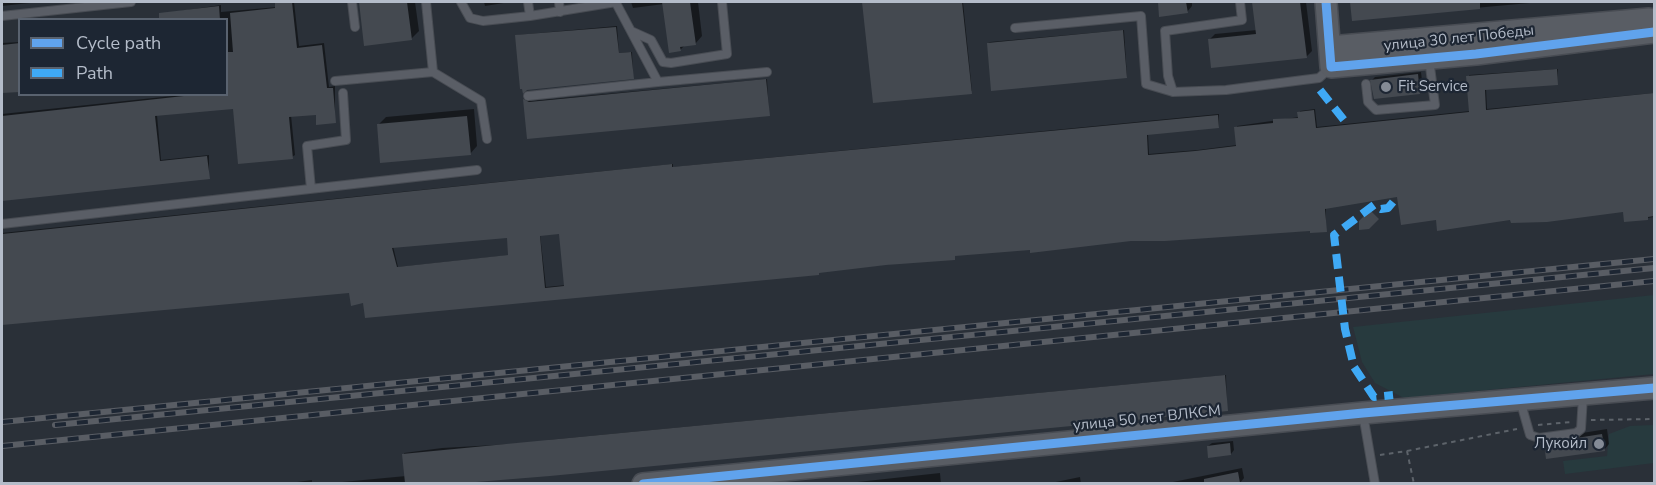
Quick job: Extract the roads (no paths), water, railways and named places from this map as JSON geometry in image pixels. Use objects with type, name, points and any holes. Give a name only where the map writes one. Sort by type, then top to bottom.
[{"type":"street","points":[[1326,2],[1330,57]]},
{"type":"street","name":"улица 30 лет Победы","points":[[1330,57],[1654,18]]},
{"type":"street","name":"улица 30 лет Победы","points":[[1330,57],[1429,58],[1654,32]]},
{"type":"street","name":"улица 50 лет ВЛКСМ","points":[[643,483],[1363,413],[1654,388]]},
{"type":"lane","points":[[2,16],[131,2]]},
{"type":"lane","points":[[352,2],[355,27]]},
{"type":"lane","points":[[426,2],[433,72]]},
{"type":"lane","points":[[461,2],[465,12],[475,21],[560,12],[616,2],[658,82]]},
{"type":"lane","points":[[528,2],[530,16]]},
{"type":"lane","points":[[559,2],[560,12]]},
{"type":"lane","points":[[631,31],[651,40],[663,62],[671,63],[727,54],[722,2]]},
{"type":"lane","points":[[1173,92],[1168,76],[1165,31],[1242,20],[1240,2]]},
{"type":"lane","points":[[1016,28],[1141,16],[1146,84],[1173,92],[1226,90],[1318,78],[1330,57]]},
{"type":"lane","points":[[1366,84],[1368,102],[1376,111],[1435,105],[1429,58]]},
{"type":"lane","points":[[335,81],[433,72],[481,101],[487,139]]},
{"type":"lane","points":[[528,96],[766,72]]},
{"type":"lane","points":[[311,189],[307,146],[346,140],[343,93]]},
{"type":"lane","points":[[2,224],[477,170]]},
{"type":"lane","points":[[1520,399],[1530,435],[1539,438],[1576,434],[1581,429],[1583,393]]},
{"type":"lane","points":[[1363,413],[1375,483]]},
{"type":"railway","points":[[2,422],[1654,259]]},
{"type":"railway","points":[[55,425],[1654,268]]},
{"type":"railway","points":[[2,446],[1654,281]]},
{"type":"place","name":"Fit Service","points":[[1386,87]]},
{"type":"place","name":"Лукойл","points":[[1599,444]]}]
